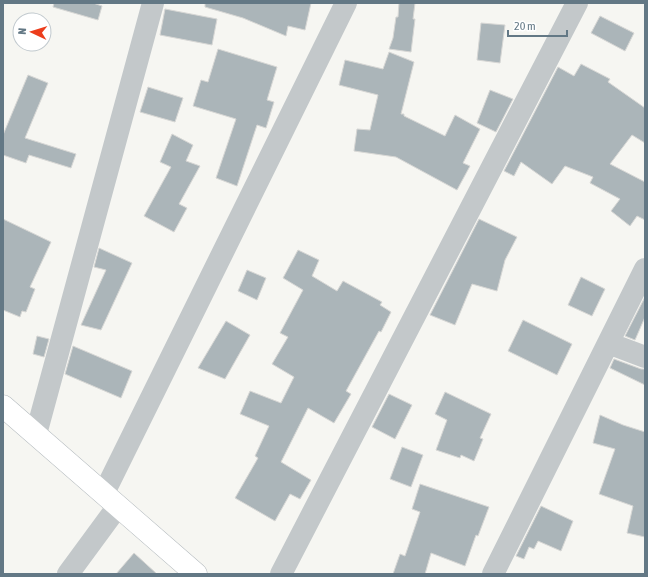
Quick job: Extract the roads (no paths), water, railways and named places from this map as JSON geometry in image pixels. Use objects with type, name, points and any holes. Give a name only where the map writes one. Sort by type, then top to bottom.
[{"type":"street","points":[[36,434],[153,3]]},
{"type":"street","points":[[68,574],[111,500],[346,3]]},
{"type":"street","points":[[281,574],[577,3]]},
{"type":"street","points":[[493,574],[645,269]]},
{"type":"street","points":[[608,343],[645,357]]},
{"type":"street","points":[[3,406],[196,574]]}]
